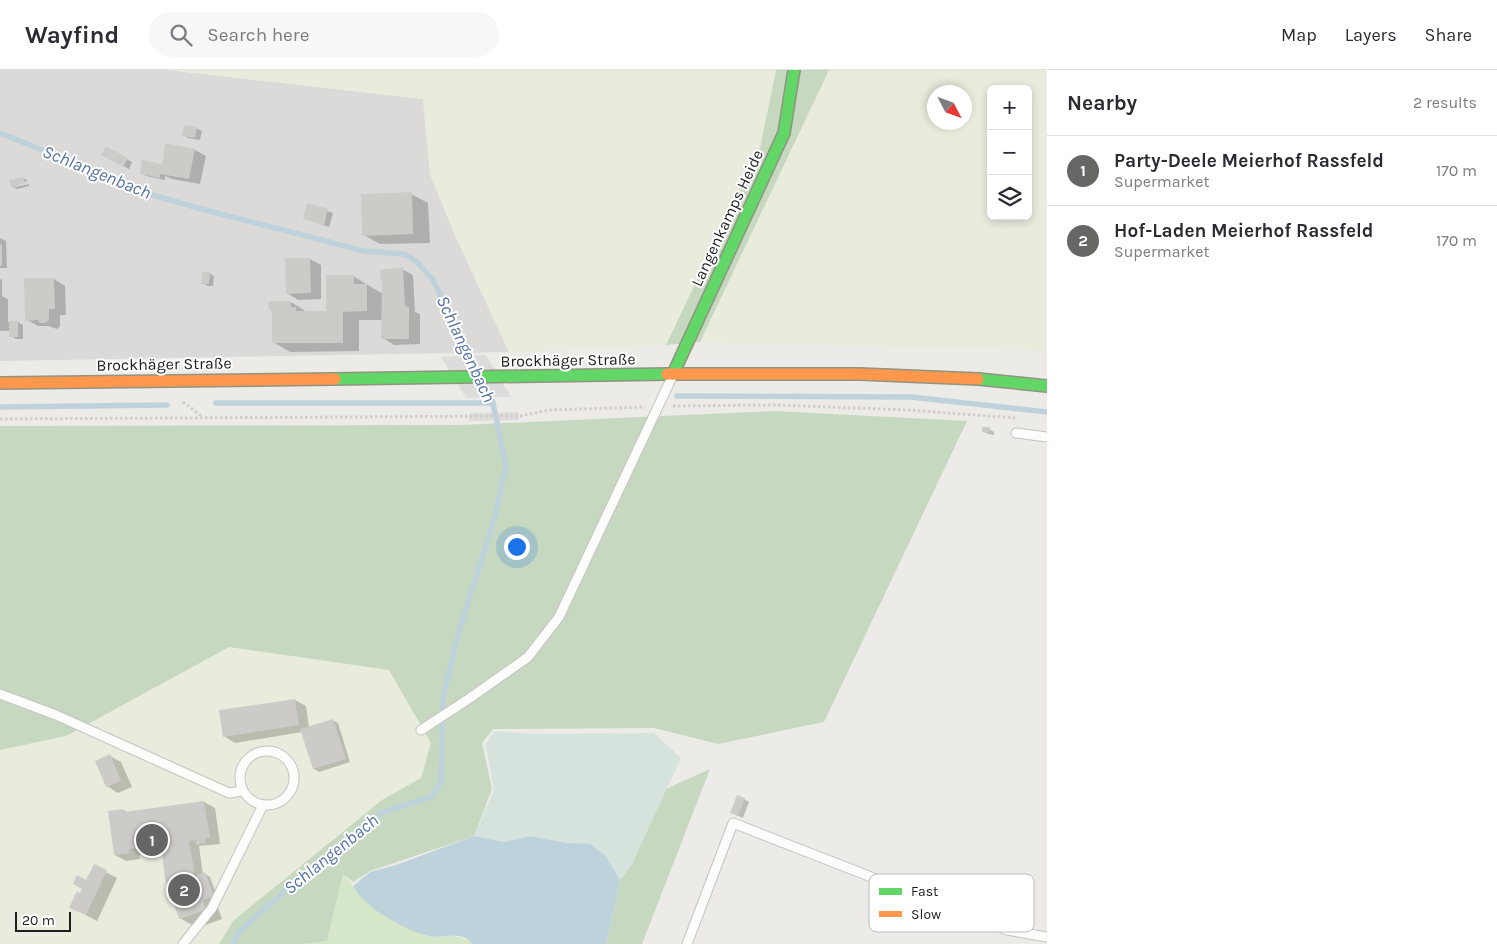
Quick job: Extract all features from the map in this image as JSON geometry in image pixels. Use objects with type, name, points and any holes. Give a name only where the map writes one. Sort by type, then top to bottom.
[{"type":"main road","name":"Langenkamps Heide","points":[[673,374],[784,133],[794,70]]},
{"type":"main road","name":"Brockhäger Straße","points":[[0,383],[673,374],[901,375],[1047,386]]},
{"type":"lane","points":[[421,730],[528,657],[559,617],[656,406],[673,374]]},
{"type":"lane","points":[[1016,433],[1047,437]]},
{"type":"lane","points":[[0,694],[56,715],[229,793],[242,791]]},
{"type":"lane","points":[[261,751],[279,752],[292,765],[294,784],[288,796],[277,804],[263,805],[251,800],[242,791],[240,778],[245,761],[261,751]]},
{"type":"lane","points":[[183,944],[212,908],[263,805]]},
{"type":"lane","points":[[687,944],[733,823],[869,876]]},
{"type":"lane","points":[[1018,932],[1047,937]]},
{"type":"path","points":[[0,419],[468,417],[520,416],[550,410],[656,406],[776,405],[908,410],[1022,419]]},
{"type":"shaded area","points":[[0,70],[169,70],[423,99],[430,174],[454,233],[509,352],[0,361]]},
{"type":"shaded area","points":[[169,70],[776,70],[760,148],[666,345],[509,352],[454,233],[430,174],[423,99]]},
{"type":"shaded area","points":[[829,70],[1047,70],[1047,352],[700,342]]},
{"type":"shaded area","points":[[229,647],[389,670],[431,743],[421,778],[382,800],[233,921],[219,944],[0,944],[0,750],[67,736]]},
{"type":"shaded area","points":[[495,731],[533,734],[654,733],[681,758],[632,864],[620,880],[605,855],[590,844],[567,843],[531,836],[504,842],[474,836],[494,790],[486,744]]},
{"type":"green space","points":[[776,70],[829,70],[700,342],[666,345],[760,148]]},
{"type":"green space","points":[[774,411],[967,421],[824,722],[718,744],[654,728],[493,729],[482,743],[492,789],[474,836],[370,871],[353,882],[343,874],[327,941],[303,944],[219,944],[233,921],[382,800],[421,778],[431,743],[389,670],[229,647],[66,736],[0,750],[0,426],[461,425]]},
{"type":"green space","points":[[710,769],[642,944],[606,944],[620,880],[632,864],[666,789]]},
{"type":"green space","points":[[343,874],[368,904],[429,937],[455,936],[469,940],[472,944],[303,944],[327,941]]},
{"type":"water","points":[[474,836],[504,842],[531,836],[567,843],[590,844],[605,855],[620,880],[606,944],[472,944],[463,937],[458,936],[429,936],[405,927],[380,913],[366,902],[353,886],[370,872],[396,865]]},
{"type":"pier","points":[[486,355],[511,397],[466,398],[441,357]]},
{"type":"pier","points":[[518,412],[519,420],[469,421],[469,413]]},
{"type":"building","points":[[184,125],[197,127],[195,138],[182,136]]},
{"type":"building","points":[[165,143],[195,149],[189,179],[160,174],[160,178],[140,174],[142,160],[162,164]]},
{"type":"building","points":[[106,146],[128,158],[123,167],[101,155]]},
{"type":"building","points":[[23,177],[25,183],[11,187],[9,180]]},
{"type":"building","points":[[412,192],[413,234],[362,236],[361,194]]},
{"type":"building","points":[[307,203],[328,209],[324,225],[303,219]]},
{"type":"building","points":[[0,244],[2,245],[2,266],[0,266]]},
{"type":"building","points":[[285,258],[310,258],[311,293],[286,294]]},
{"type":"building","points":[[403,267],[405,306],[409,307],[409,339],[381,339],[382,285],[380,270]]},
{"type":"building","points":[[202,272],[210,272],[209,284],[201,284]]},
{"type":"building","points":[[326,275],[354,275],[354,284],[367,284],[367,311],[343,312],[343,343],[272,343],[272,312],[269,309],[268,303],[271,301],[291,301],[291,307],[296,307],[296,311],[326,311]]},
{"type":"building","points":[[24,278],[54,278],[55,309],[49,309],[49,320],[45,323],[40,323],[38,320],[25,321]]},
{"type":"building","points":[[9,321],[18,321],[18,337],[9,337]]},
{"type":"building","points":[[982,427],[990,427],[989,433],[982,432]]},
{"type":"building","points":[[295,699],[299,725],[223,737],[219,710]]},
{"type":"building","points":[[333,719],[346,759],[313,769],[300,729]]},
{"type":"building","points":[[110,754],[121,781],[106,787],[95,761]]},
{"type":"building","points":[[737,795],[745,798],[738,816],[730,813]]},
{"type":"building","points":[[204,801],[210,838],[205,838],[205,843],[196,845],[196,840],[189,841],[195,876],[205,872],[214,896],[203,900],[206,910],[179,919],[165,879],[161,845],[129,849],[129,853],[114,855],[108,811],[123,809],[124,812]]},
{"type":"building","points":[[94,864],[107,870],[86,915],[69,908],[77,891],[80,893],[82,889],[73,884],[77,875],[86,880]]},
{"type":"waterway","name":"Schlangenbach","points":[[0,133],[153,195],[364,251],[405,254],[417,262],[433,280],[477,371]]},
{"type":"waterway","name":"Schlangenbach","points":[[233,944],[239,932],[280,895],[383,812],[431,797],[441,783],[443,698],[457,638],[494,520],[506,467],[493,403],[484,384]]},
{"type":"waterway","points":[[677,396],[911,397],[1047,412]]},
{"type":"waterway","points":[[216,403],[493,403]]},
{"type":"waterway","points":[[0,407],[167,405]]},
{"type":"traffic: fast","points":[[673,374],[784,133],[794,70]]},
{"type":"traffic: fast","points":[[335,379],[667,374]]},
{"type":"traffic: fast","points":[[978,379],[1047,386]]},
{"type":"traffic: slow","points":[[667,374],[860,374],[978,379]]},
{"type":"traffic: slow","points":[[0,383],[335,379]]},
{"type":"place","name":"Party-Deele Meierhof Rassfeld","points":[[152,840]]},
{"type":"place","name":"Hof-Laden Meierhof Rassfeld","points":[[184,890]]}]
